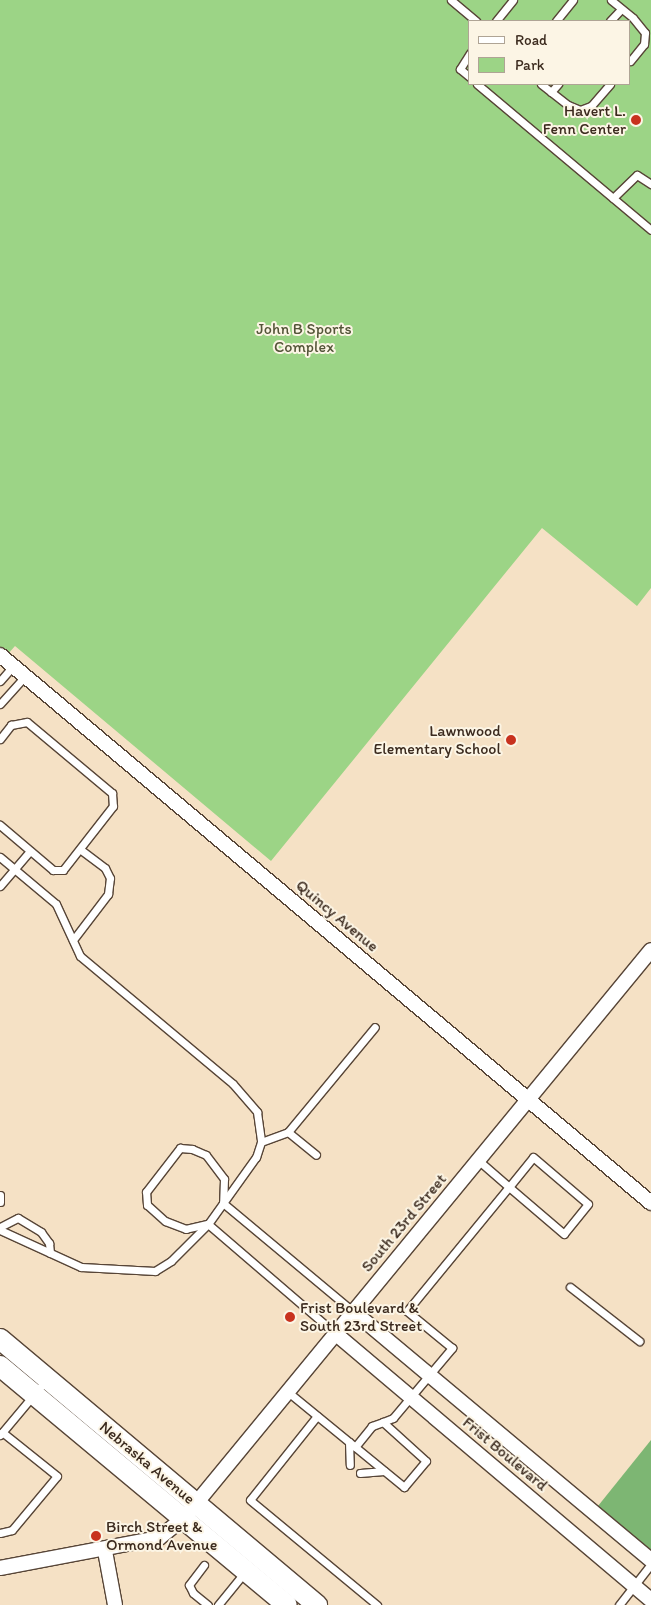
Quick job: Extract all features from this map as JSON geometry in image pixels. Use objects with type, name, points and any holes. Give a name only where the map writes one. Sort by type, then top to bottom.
[{"type":"street","name":"Quincy Avenue","points":[[0,655],[651,1203]]},
{"type":"street","name":"South 23rd Street","points":[[0,1568],[105,1551],[159,1538],[190,1512],[651,950]]},
{"type":"street","name":"Frist Boulevard","points":[[354,1312],[651,1562]]},
{"type":"street","name":"Frist Boulevard","points":[[336,1334],[651,1600]]},
{"type":"street","name":"Nebraska Avenue","points":[[0,1339],[47,1378],[190,1512],[246,1570],[287,1605]]},
{"type":"street","name":"Nebraska Avenue","points":[[0,1366],[190,1512],[317,1605]]},
{"type":"street","points":[[105,1551],[115,1605]]},
{"type":"lane","points":[[451,0],[475,20]]},
{"type":"lane","points":[[497,20],[513,0]]},
{"type":"lane","points":[[557,20],[573,0]]},
{"type":"lane","points":[[611,0],[645,33],[644,44],[631,60]]},
{"type":"lane","points":[[611,20],[621,8]]},
{"type":"lane","points":[[468,56],[460,69],[468,75]]},
{"type":"lane","points":[[478,85],[651,230]]},
{"type":"lane","points":[[542,85],[573,108],[586,109],[609,85]]},
{"type":"lane","points":[[551,92],[557,85]]},
{"type":"lane","points":[[613,198],[637,174],[651,184]]},
{"type":"lane","points":[[0,681],[13,666]]},
{"type":"lane","points":[[0,704],[24,676]]},
{"type":"lane","points":[[0,738],[11,725],[27,722],[112,793],[113,806],[63,870],[53,870],[0,826]]},
{"type":"lane","points":[[73,940],[108,894],[110,878],[105,868],[80,849]]},
{"type":"lane","points":[[0,886],[16,870],[30,851]]},
{"type":"lane","points":[[0,857],[56,904],[80,956],[233,1084],[257,1112],[261,1142],[256,1157],[208,1224],[171,1261],[155,1271],[81,1268],[0,1229]]},
{"type":"lane","points":[[261,1142],[288,1132],[375,1027]]},
{"type":"lane","points":[[288,1132],[316,1156]]},
{"type":"lane","points":[[208,1224],[186,1229],[166,1220],[147,1205],[146,1192],[180,1148],[192,1149],[206,1155],[224,1179],[223,1203]]},
{"type":"lane","points":[[350,1465],[352,1444],[372,1426],[393,1418],[452,1348],[407,1311],[509,1186],[533,1157],[588,1204],[564,1234],[509,1186],[478,1161]]},
{"type":"lane","points":[[0,1195],[0,1202]]},
{"type":"lane","points":[[223,1203],[354,1312]]},
{"type":"lane","points":[[0,1229],[18,1218],[41,1232],[49,1243],[50,1253]]},
{"type":"lane","points":[[208,1224],[336,1334]]},
{"type":"lane","points":[[570,1287],[639,1341]]},
{"type":"lane","points":[[0,1532],[12,1530],[57,1476],[1,1434],[47,1378]]},
{"type":"lane","points":[[288,1392],[404,1487],[426,1460],[383,1422]]},
{"type":"lane","points":[[317,1416],[250,1500],[377,1605]]},
{"type":"lane","points":[[360,1473],[384,1470]]},
{"type":"lane","points":[[620,1605],[651,1562]]},
{"type":"lane","points":[[204,1565],[189,1585],[193,1593],[208,1605]]},
{"type":"lane","points":[[218,1605],[246,1570]]},
{"type":"green space","name":"John B Sports Complex","points":[[0,0],[651,0],[651,588],[637,606],[542,528],[271,861],[15,646],[0,663]]},
{"type":"green space","points":[[651,1440],[651,1551],[598,1506]]},
{"type":"place","name":"Havert L. Fenn Center","points":[[636,120]]},
{"type":"place","name":"Lawnwood Elementary School","points":[[511,740]]},
{"type":"place","name":"Frist Boulevard & South 23rd Street","points":[[290,1317]]},
{"type":"place","name":"Birch Street & Ormond Avenue","points":[[96,1536]]}]
